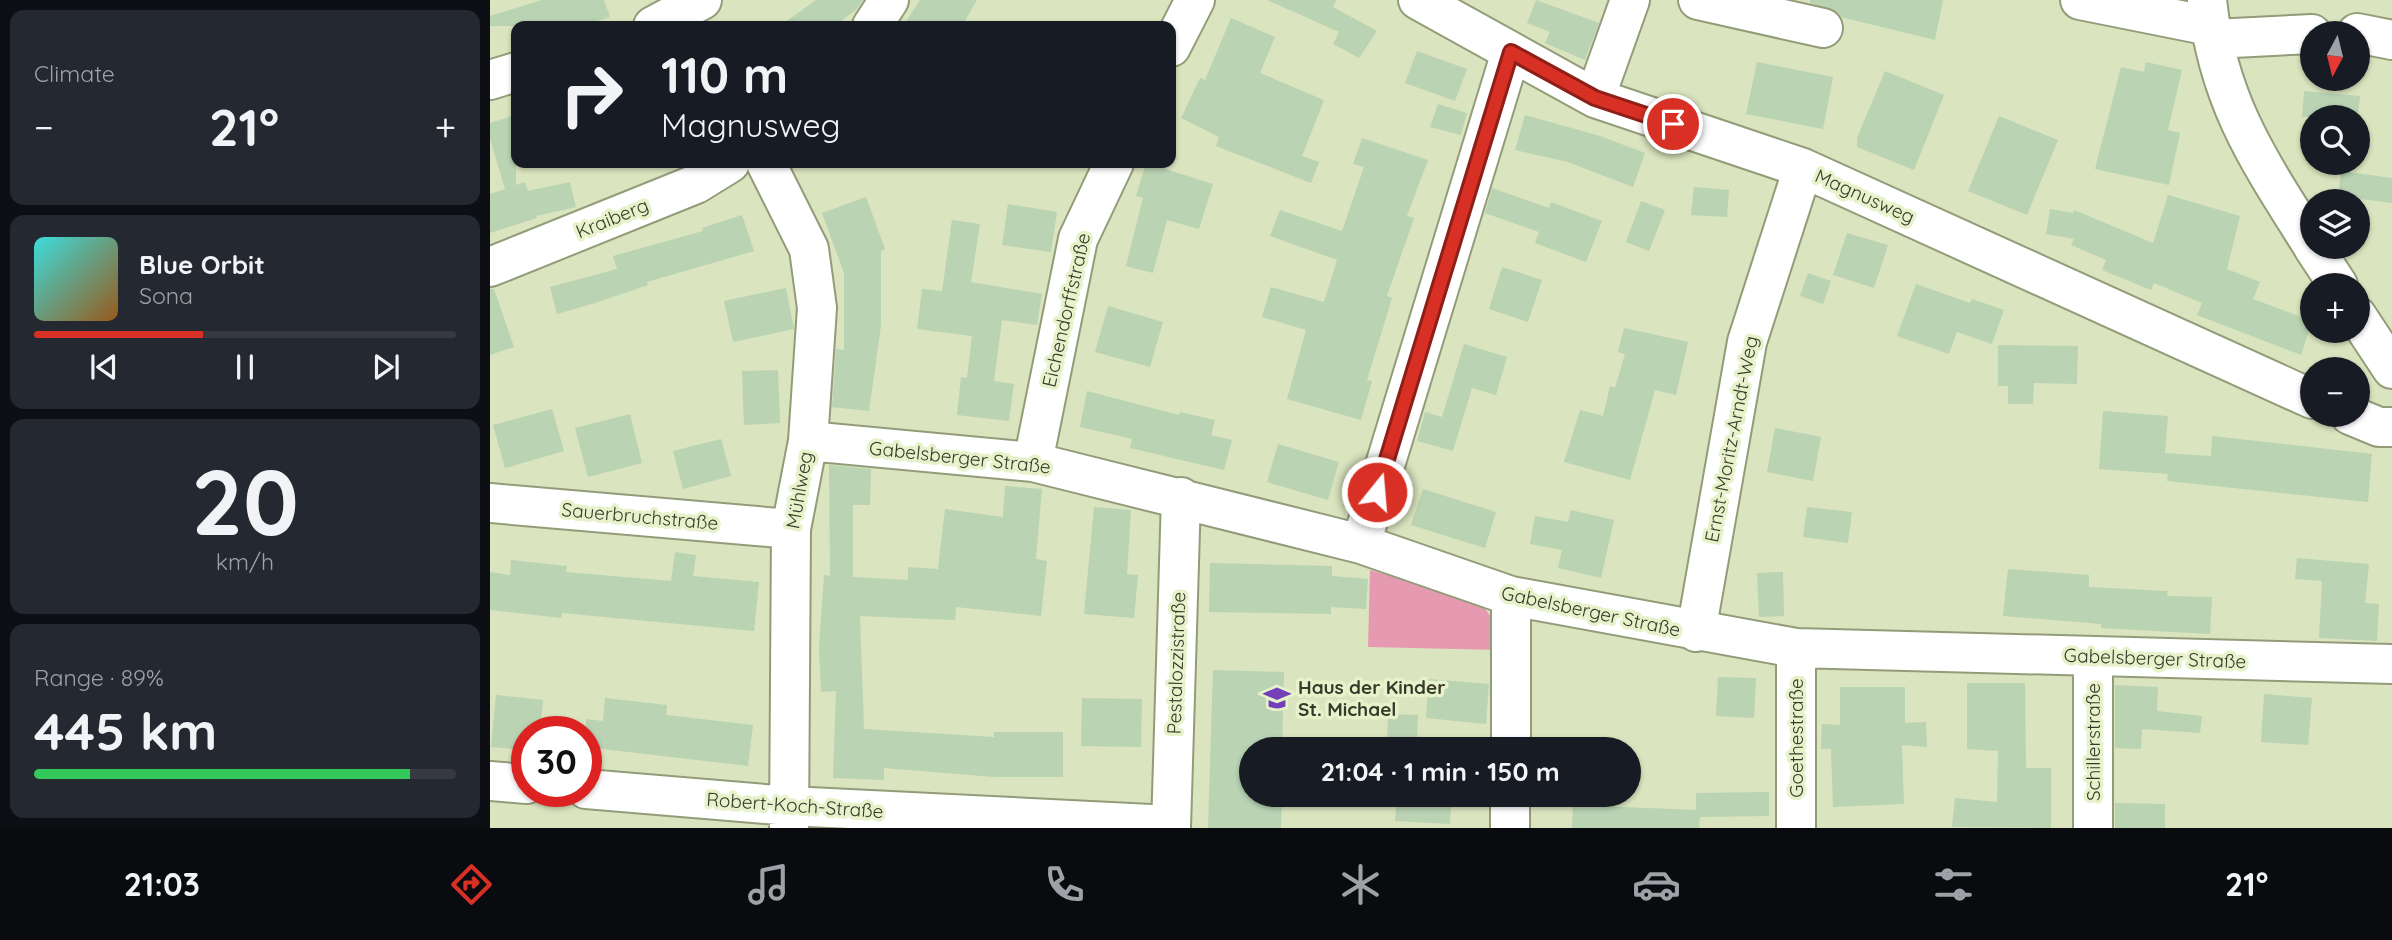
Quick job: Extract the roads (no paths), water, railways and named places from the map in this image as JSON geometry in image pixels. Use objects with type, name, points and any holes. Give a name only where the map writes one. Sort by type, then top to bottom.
[{"type":"street","points":[[662,21],[702,0]]},
{"type":"street","points":[[875,21],[890,0]]},
{"type":"street","points":[[1176,37],[1195,0]]},
{"type":"street","name":"Magnusweg","points":[[1418,0],[1595,98],[1803,168],[2300,394]]},
{"type":"street","points":[[1595,98],[1630,0]]},
{"type":"street","points":[[1698,0],[1823,28]]},
{"type":"street","points":[[2080,0],[2210,22],[2300,33]]},
{"type":"street","points":[[2210,22],[2227,96],[2247,141],[2300,227]]},
{"type":"street","points":[[2370,36],[2392,40]]},
{"type":"street","points":[[1361,544],[1511,52]]},
{"type":"street","points":[[490,80],[511,74]]},
{"type":"street","name":"Kraiberg","points":[[490,267],[696,184],[722,168]]},
{"type":"street","name":"Mühlweg","points":[[768,168],[809,249],[817,308],[808,441],[791,529],[789,817]]},
{"type":"street","name":"Eichendorffstraße","points":[[1033,462],[1078,239],[1112,168]]},
{"type":"street","name":"Ernst-Moritz-Arndt-Weg","points":[[1696,632],[1747,342],[1803,168]]},
{"type":"street","points":[[2370,336],[2392,369]]},
{"type":"street","points":[[2370,423],[2379,427],[2392,427]]},
{"type":"street","name":"Gabelsberger Straße","points":[[808,441],[1033,462],[1361,544],[1511,596],[1696,632],[1796,648],[2392,664]]},
{"type":"street","name":"Pestalozzistraße","points":[[1171,826],[1181,497]]},
{"type":"street","name":"Sauerbruchstraße","points":[[490,503],[791,529]]},
{"type":"street","points":[[1511,596],[1511,737]]},
{"type":"street","name":"Goethestraße","points":[[1796,648],[1796,828]]},
{"type":"street","name":"Schillerstraße","points":[[2093,656],[2093,828]]},
{"type":"street","points":[[490,781],[511,783]]},
{"type":"street","name":"Robert-Koch-Straße","points":[[602,791],[789,817],[1171,826]]},
{"type":"street","points":[[1510,807],[1510,828]]},
{"type":"place","name":"Haus der Kinder St. Michael","points":[[1277,698]]}]
